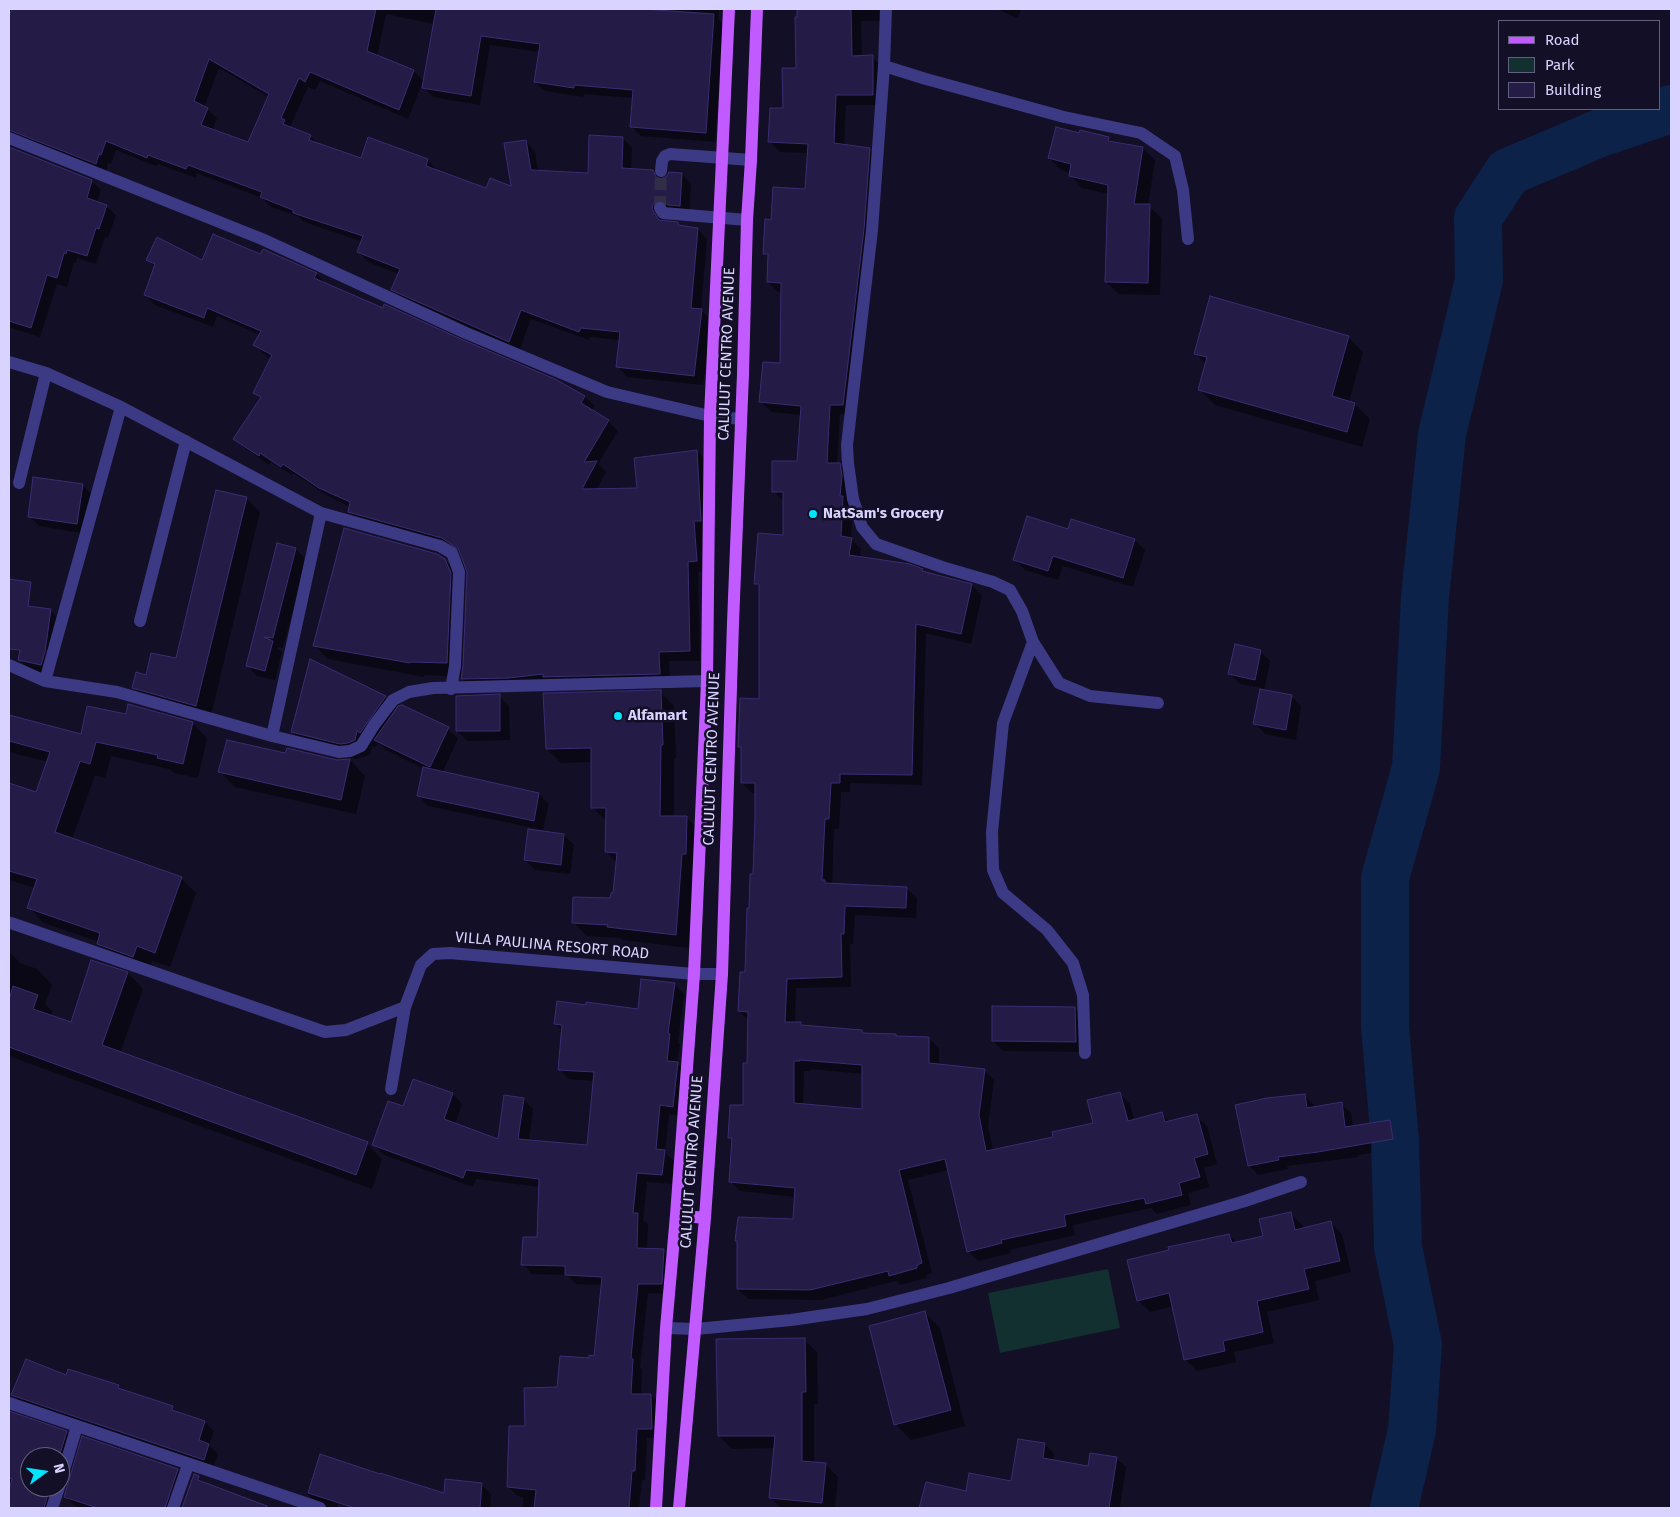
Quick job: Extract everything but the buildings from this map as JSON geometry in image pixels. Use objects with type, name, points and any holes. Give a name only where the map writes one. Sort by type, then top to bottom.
[{"type":"main road","name":"CALULUT CENTRO AVENUE","points":[[656,1508],[666,1328],[694,974],[707,680],[710,416],[729,9]]},
{"type":"main road","name":"CALULUT CENTRO AVENUE","points":[[679,1508],[705,1218],[722,974],[747,220],[757,9]]},
{"type":"main road","points":[[676,1215],[705,1218]]},
{"type":"street","points":[[886,9],[884,66],[872,230],[847,445],[853,499],[862,526],[876,544],[992,582],[1010,590],[1022,611],[1033,642],[1059,683],[1090,696],[1158,704]]},
{"type":"street","points":[[884,66],[1064,117],[1141,134],[1175,156],[1183,190],[1188,239]]},
{"type":"street","points":[[9,138],[262,239],[466,333],[607,392],[710,416],[741,419]]},
{"type":"street","points":[[661,171],[662,161],[665,156],[670,154],[751,160]]},
{"type":"street","points":[[660,208],[663,213],[747,220]]},
{"type":"street","points":[[9,362],[46,372],[121,407],[321,514],[440,546],[452,553],[459,572],[455,666],[451,689]]},
{"type":"street","points":[[19,483],[46,372]]},
{"type":"street","points":[[45,681],[121,407]]},
{"type":"street","points":[[140,621],[186,441]]},
{"type":"street","points":[[272,736],[321,514]]},
{"type":"street","points":[[1033,642],[1003,723],[992,832],[993,870],[1003,892],[1047,930],[1074,964],[1083,995],[1085,1053]]},
{"type":"street","points":[[9,665],[45,681],[117,692],[272,736],[339,752],[350,751],[361,746],[393,700],[409,692],[433,688],[451,689],[707,680]]},
{"type":"street","points":[[11,923],[325,1032],[346,1030],[405,1007]]},
{"type":"street","name":"VILLA PAULINA RESORT ROAD","points":[[390,1089],[405,1007],[421,965],[433,954],[459,954],[694,974],[722,974]]},
{"type":"street","points":[[666,1328],[696,1329],[791,1320],[867,1309],[949,1288],[1245,1201],[1301,1182]]},
{"type":"street","points":[[9,1404],[188,1465],[282,1502],[320,1508]]},
{"type":"street","points":[[70,1449],[77,1426]]},
{"type":"street","points":[[172,1508],[188,1465]]},
{"type":"green space","points":[[1108,1269],[1120,1328],[1000,1353],[988,1293]]},
{"type":"waterway","points":[[1394,1508],[1412,1430],[1418,1345],[1398,1247],[1395,1141],[1385,1027],[1385,878],[1416,768],[1425,597],[1442,434],[1479,280],[1478,218],[1508,172],[1600,133],[1671,109]]},
{"type":"tunnel","points":[[660,208],[661,171]]},
{"type":"place","name":"NatSam's Grocery","points":[[813,514]]},
{"type":"place","name":"Alfamart","points":[[618,716]]}]
